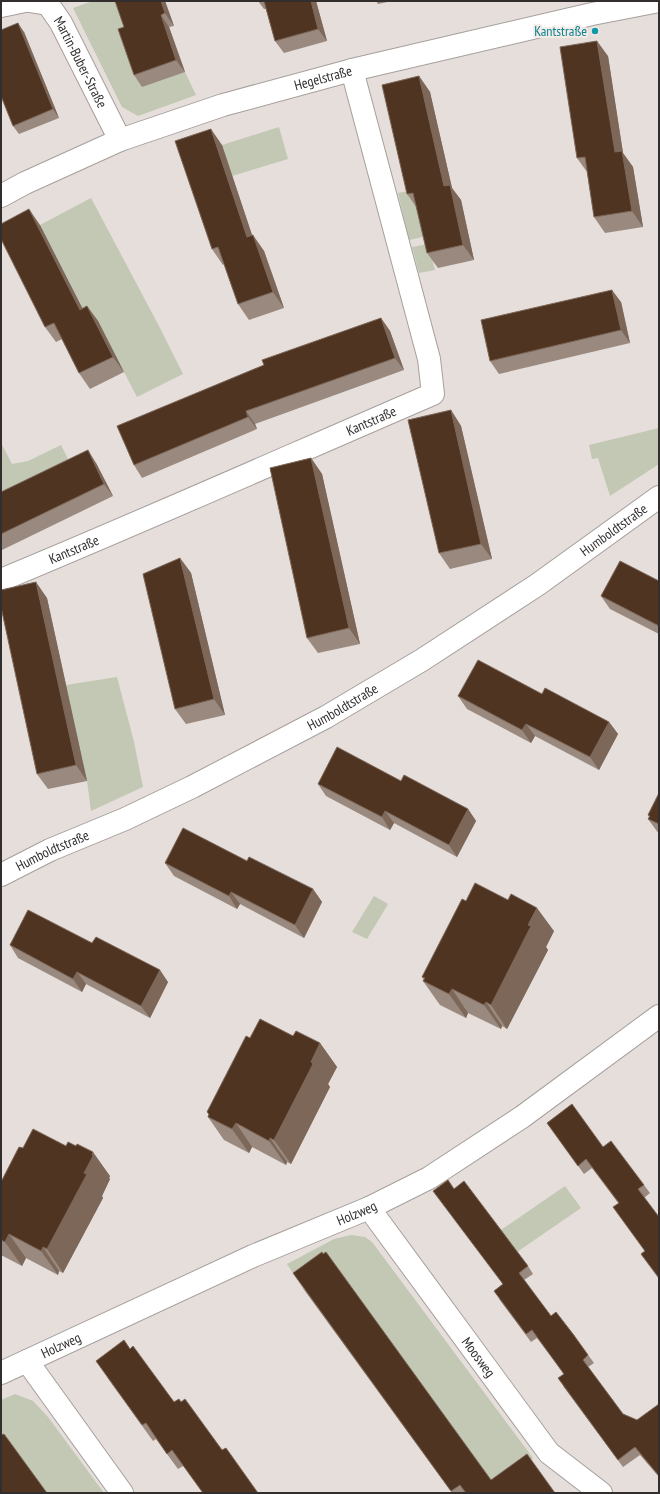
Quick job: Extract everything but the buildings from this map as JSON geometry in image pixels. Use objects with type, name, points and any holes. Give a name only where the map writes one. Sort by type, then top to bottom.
[{"type":"street","points":[[1,6],[25,1]]},
{"type":"street","name":"Martin-Buber-Straße","points":[[29,1],[48,4],[61,23],[120,140]]},
{"type":"street","name":"Hegelstraße","points":[[1,196],[25,183],[120,140],[223,105],[352,70],[592,14],[659,1]]},
{"type":"street","name":"Kantstraße","points":[[1,580],[130,526],[433,394],[429,359],[352,70]]},
{"type":"street","name":"Humboldtstraße","points":[[1,875],[50,850],[126,819],[192,787],[326,717],[422,660],[537,585],[659,497]]},
{"type":"street","name":"Holzweg","points":[[1,1373],[253,1256],[369,1208],[429,1178],[515,1122],[659,1016]]},
{"type":"street","name":"Moosweg","points":[[369,1208],[549,1453],[601,1493]]},
{"type":"street","name":"Holzweg","points":[[27,1361],[122,1493]]},
{"type":"green space","points":[[93,1],[119,1],[185,72],[196,95],[138,116],[122,107],[73,8]]},
{"type":"green space","points":[[279,127],[288,159],[232,176],[222,145]]},
{"type":"green space","points":[[413,190],[427,236],[409,240],[398,193]]},
{"type":"green space","points":[[91,198],[183,374],[137,397],[98,322],[91,325],[40,225]]},
{"type":"green space","points":[[428,244],[435,270],[419,273],[412,247]]},
{"type":"green space","points":[[659,428],[659,464],[610,496],[598,458],[592,459],[589,445]]},
{"type":"green space","points":[[1,443],[12,464],[28,461],[61,445],[75,473],[1,509]]},
{"type":"green space","points":[[117,677],[134,742],[143,787],[91,811],[87,781],[66,685]]},
{"type":"green space","points":[[374,896],[388,904],[367,939],[352,932]]},
{"type":"green space","points":[[565,1186],[581,1208],[517,1252],[501,1230]]},
{"type":"green space","points":[[351,1235],[365,1237],[372,1242],[533,1458],[514,1472],[489,1484],[302,1287],[287,1264],[334,1239]]},
{"type":"green space","points":[[15,1394],[33,1401],[48,1417],[104,1493],[46,1493],[1,1453],[1,1400]]},
{"type":"place","name":"Kantstraße","points":[[595,31]]}]
